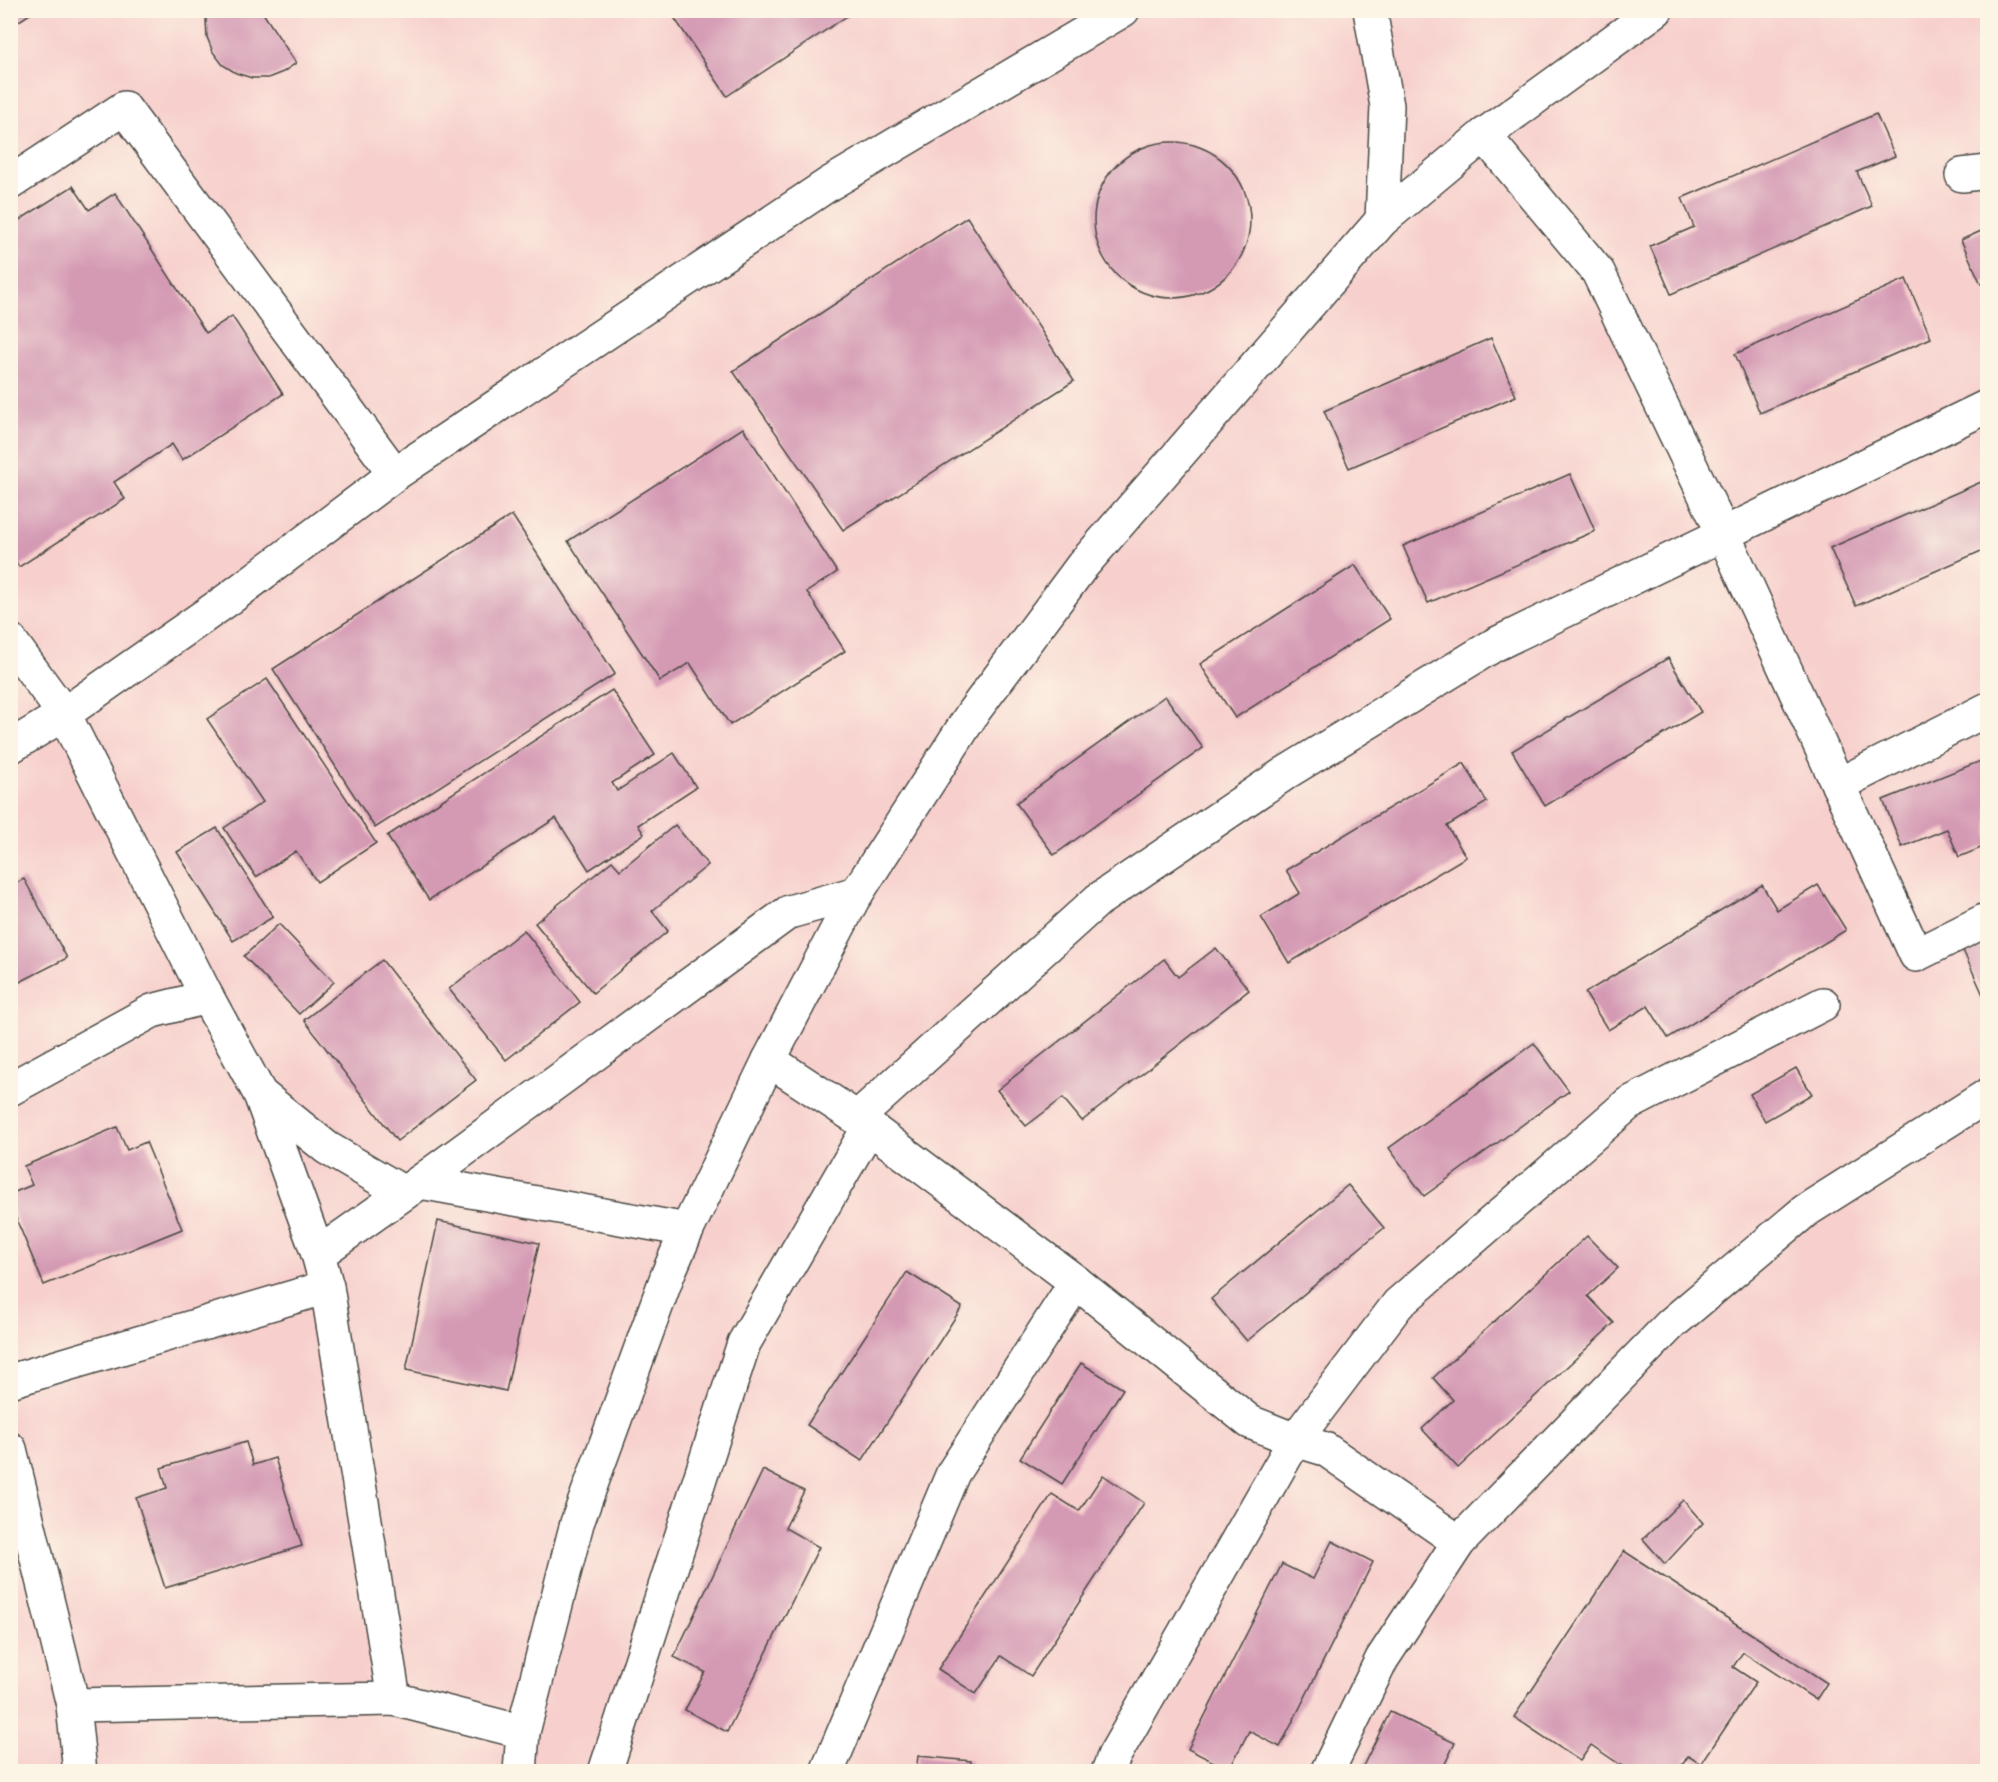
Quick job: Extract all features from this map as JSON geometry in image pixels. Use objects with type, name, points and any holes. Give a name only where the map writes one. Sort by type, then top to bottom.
[{"type":"street","points":[[10,747],[64,714],[230,598],[395,474],[829,184],[1123,10]]},
{"type":"street","points":[[1370,10],[1387,106],[1382,220]]},
{"type":"street","points":[[520,1772],[523,1732],[577,1522],[668,1274],[769,1060],[857,894],[974,711],[1082,566],[1382,220],[1484,135],[1656,10]]},
{"type":"street","points":[[10,183],[124,108],[395,474]]},
{"type":"street","points":[[1484,135],[1598,272],[1723,533],[1916,955],[1988,919]]},
{"type":"street","points":[[605,1772],[744,1343],[863,1123],[1098,900],[1277,778],[1494,645],[1988,405]]},
{"type":"street","points":[[10,640],[64,714],[207,997],[260,1094],[318,1254],[327,1287],[394,1699]]},
{"type":"street","points":[[1838,785],[1988,709]]},
{"type":"street","points":[[318,1254],[789,912],[857,894]]},
{"type":"street","points":[[10,1089],[152,1011],[207,997]]},
{"type":"street","points":[[1108,1772],[1114,1756],[1295,1440],[1398,1304],[1628,1104],[1823,1004]]},
{"type":"street","points":[[769,1060],[863,1123],[1076,1282],[1250,1422],[1325,1449],[1459,1542]]},
{"type":"street","points":[[260,1094],[327,1148],[412,1187],[687,1230]]},
{"type":"street","points":[[1327,1772],[1382,1659],[1459,1542],[1680,1317],[1805,1211],[1988,1095]]},
{"type":"street","points":[[827,1772],[953,1473],[1076,1282]]},
{"type":"street","points":[[10,1381],[327,1287]]},
{"type":"street","points":[[10,1449],[73,1706],[80,1772]]},
{"type":"street","points":[[73,1706],[394,1699],[523,1732]]},
{"type":"shaded area","points":[[11,11],[1987,11],[1987,1771],[11,1771]]},
{"type":"building","points":[[10,10],[36,10],[10,27]]},
{"type":"building","points":[[209,10],[261,10],[296,63],[268,78],[252,78],[236,73],[223,65],[213,52],[207,37],[206,19]]},
{"type":"building","points":[[669,10],[856,10],[727,96]]},
{"type":"building","points":[[1876,114],[1895,156],[1857,172],[1872,206],[1671,294],[1650,246],[1694,227],[1682,198]]},
{"type":"building","points":[[1172,142],[1202,148],[1227,165],[1244,190],[1250,220],[1244,250],[1227,275],[1202,292],[1172,298],[1142,292],[1117,275],[1100,250],[1094,220],[1100,190],[1117,165],[1142,148]]},
{"type":"building","points":[[73,186],[89,210],[115,193],[206,333],[232,316],[283,394],[182,460],[172,444],[114,482],[125,499],[19,567],[10,553],[10,226]]},
{"type":"building","points":[[967,217],[1074,381],[843,530],[733,371]]},
{"type":"building","points":[[1988,228],[1988,281],[1981,284],[1961,240]]},
{"type":"building","points":[[1906,279],[1931,338],[1760,413],[1735,354]]},
{"type":"building","points":[[1491,338],[1516,396],[1349,468],[1324,411]]},
{"type":"building","points":[[743,428],[837,572],[807,592],[845,651],[730,725],[690,663],[660,681],[568,541]]},
{"type":"building","points":[[1570,474],[1595,531],[1428,603],[1403,546]]},
{"type":"building","points":[[1988,479],[1988,548],[1856,606],[1830,548]]},
{"type":"building","points":[[512,515],[615,674],[375,828],[273,669]]},
{"type":"building","points":[[1355,565],[1390,619],[1235,718],[1200,664]]},
{"type":"building","points":[[1668,658],[1701,712],[1545,806],[1512,751]]},
{"type":"building","points":[[267,679],[376,843],[317,882],[296,851],[256,877],[224,828],[263,802],[207,719]]},
{"type":"building","points":[[612,690],[655,755],[612,783],[617,791],[674,753],[696,787],[638,825],[644,834],[589,870],[556,818],[429,900],[387,836]]},
{"type":"building","points":[[1165,696],[1203,748],[1054,855],[1016,803]]},
{"type":"building","points":[[1988,758],[1988,845],[1959,857],[1947,829],[1902,847],[1883,800]]},
{"type":"building","points":[[1464,763],[1487,802],[1447,826],[1466,857],[1289,963],[1261,917],[1300,893],[1286,870]]},
{"type":"building","points":[[675,825],[708,865],[652,911],[668,931],[593,993],[535,923],[612,861],[620,870]]},
{"type":"building","points":[[217,828],[273,917],[233,941],[177,852]]},
{"type":"building","points":[[24,879],[67,958],[10,987],[10,886]]},
{"type":"building","points":[[1762,885],[1777,910],[1818,885],[1846,930],[1668,1038],[1648,1006],[1608,1030],[1585,993]]},
{"type":"building","points":[[279,924],[334,982],[299,1014],[244,956]]},
{"type":"building","points":[[524,930],[580,1002],[506,1060],[449,989]]},
{"type":"building","points":[[1988,937],[1988,1006],[1962,948]]},
{"type":"building","points":[[1216,948],[1249,990],[1082,1121],[1063,1098],[1026,1126],[997,1090],[1164,959],[1178,977]]},
{"type":"building","points":[[382,960],[476,1080],[397,1141],[304,1020]]},
{"type":"building","points":[[1534,1043],[1569,1091],[1424,1196],[1389,1148]]},
{"type":"building","points":[[1796,1068],[1812,1094],[1765,1121],[1750,1094]]},
{"type":"building","points":[[117,1127],[127,1150],[146,1142],[182,1229],[44,1285],[10,1204],[10,1194],[32,1185],[24,1166]]},
{"type":"building","points":[[1348,1185],[1384,1228],[1247,1341],[1211,1299]]},
{"type":"building","points":[[438,1221],[539,1243],[506,1391],[406,1370]]},
{"type":"building","points":[[1587,1236],[1618,1268],[1588,1296],[1614,1323],[1458,1468],[1422,1429],[1453,1400],[1433,1378]]},
{"type":"building","points":[[907,1272],[962,1307],[862,1461],[807,1425]]},
{"type":"building","points":[[1081,1363],[1123,1389],[1062,1484],[1020,1458]]},
{"type":"building","points":[[246,1442],[253,1465],[275,1458],[302,1546],[165,1588],[136,1498],[167,1488],[161,1468]]},
{"type":"building","points":[[763,1470],[804,1491],[785,1528],[819,1547],[727,1732],[685,1710],[705,1672],[674,1657]]},
{"type":"building","points":[[1103,1475],[1144,1503],[1031,1676],[1001,1656],[976,1694],[938,1669],[1052,1494],[1079,1511]]},
{"type":"building","points":[[1683,1500],[1703,1523],[1665,1564],[1643,1539]]},
{"type":"building","points":[[1332,1541],[1373,1562],[1280,1747],[1249,1731],[1229,1770],[1188,1749],[1282,1564],[1313,1579]]},
{"type":"building","points":[[1624,1551],[1827,1683],[1816,1700],[1743,1652],[1733,1667],[1756,1682],[1701,1764],[1688,1756],[1678,1772],[1631,1772],[1591,1745],[1580,1761],[1514,1717]]},
{"type":"building","points":[[1390,1712],[1455,1743],[1441,1772],[1361,1770]]},
{"type":"building","points":[[918,1756],[971,1761],[970,1772],[916,1772]]}]
